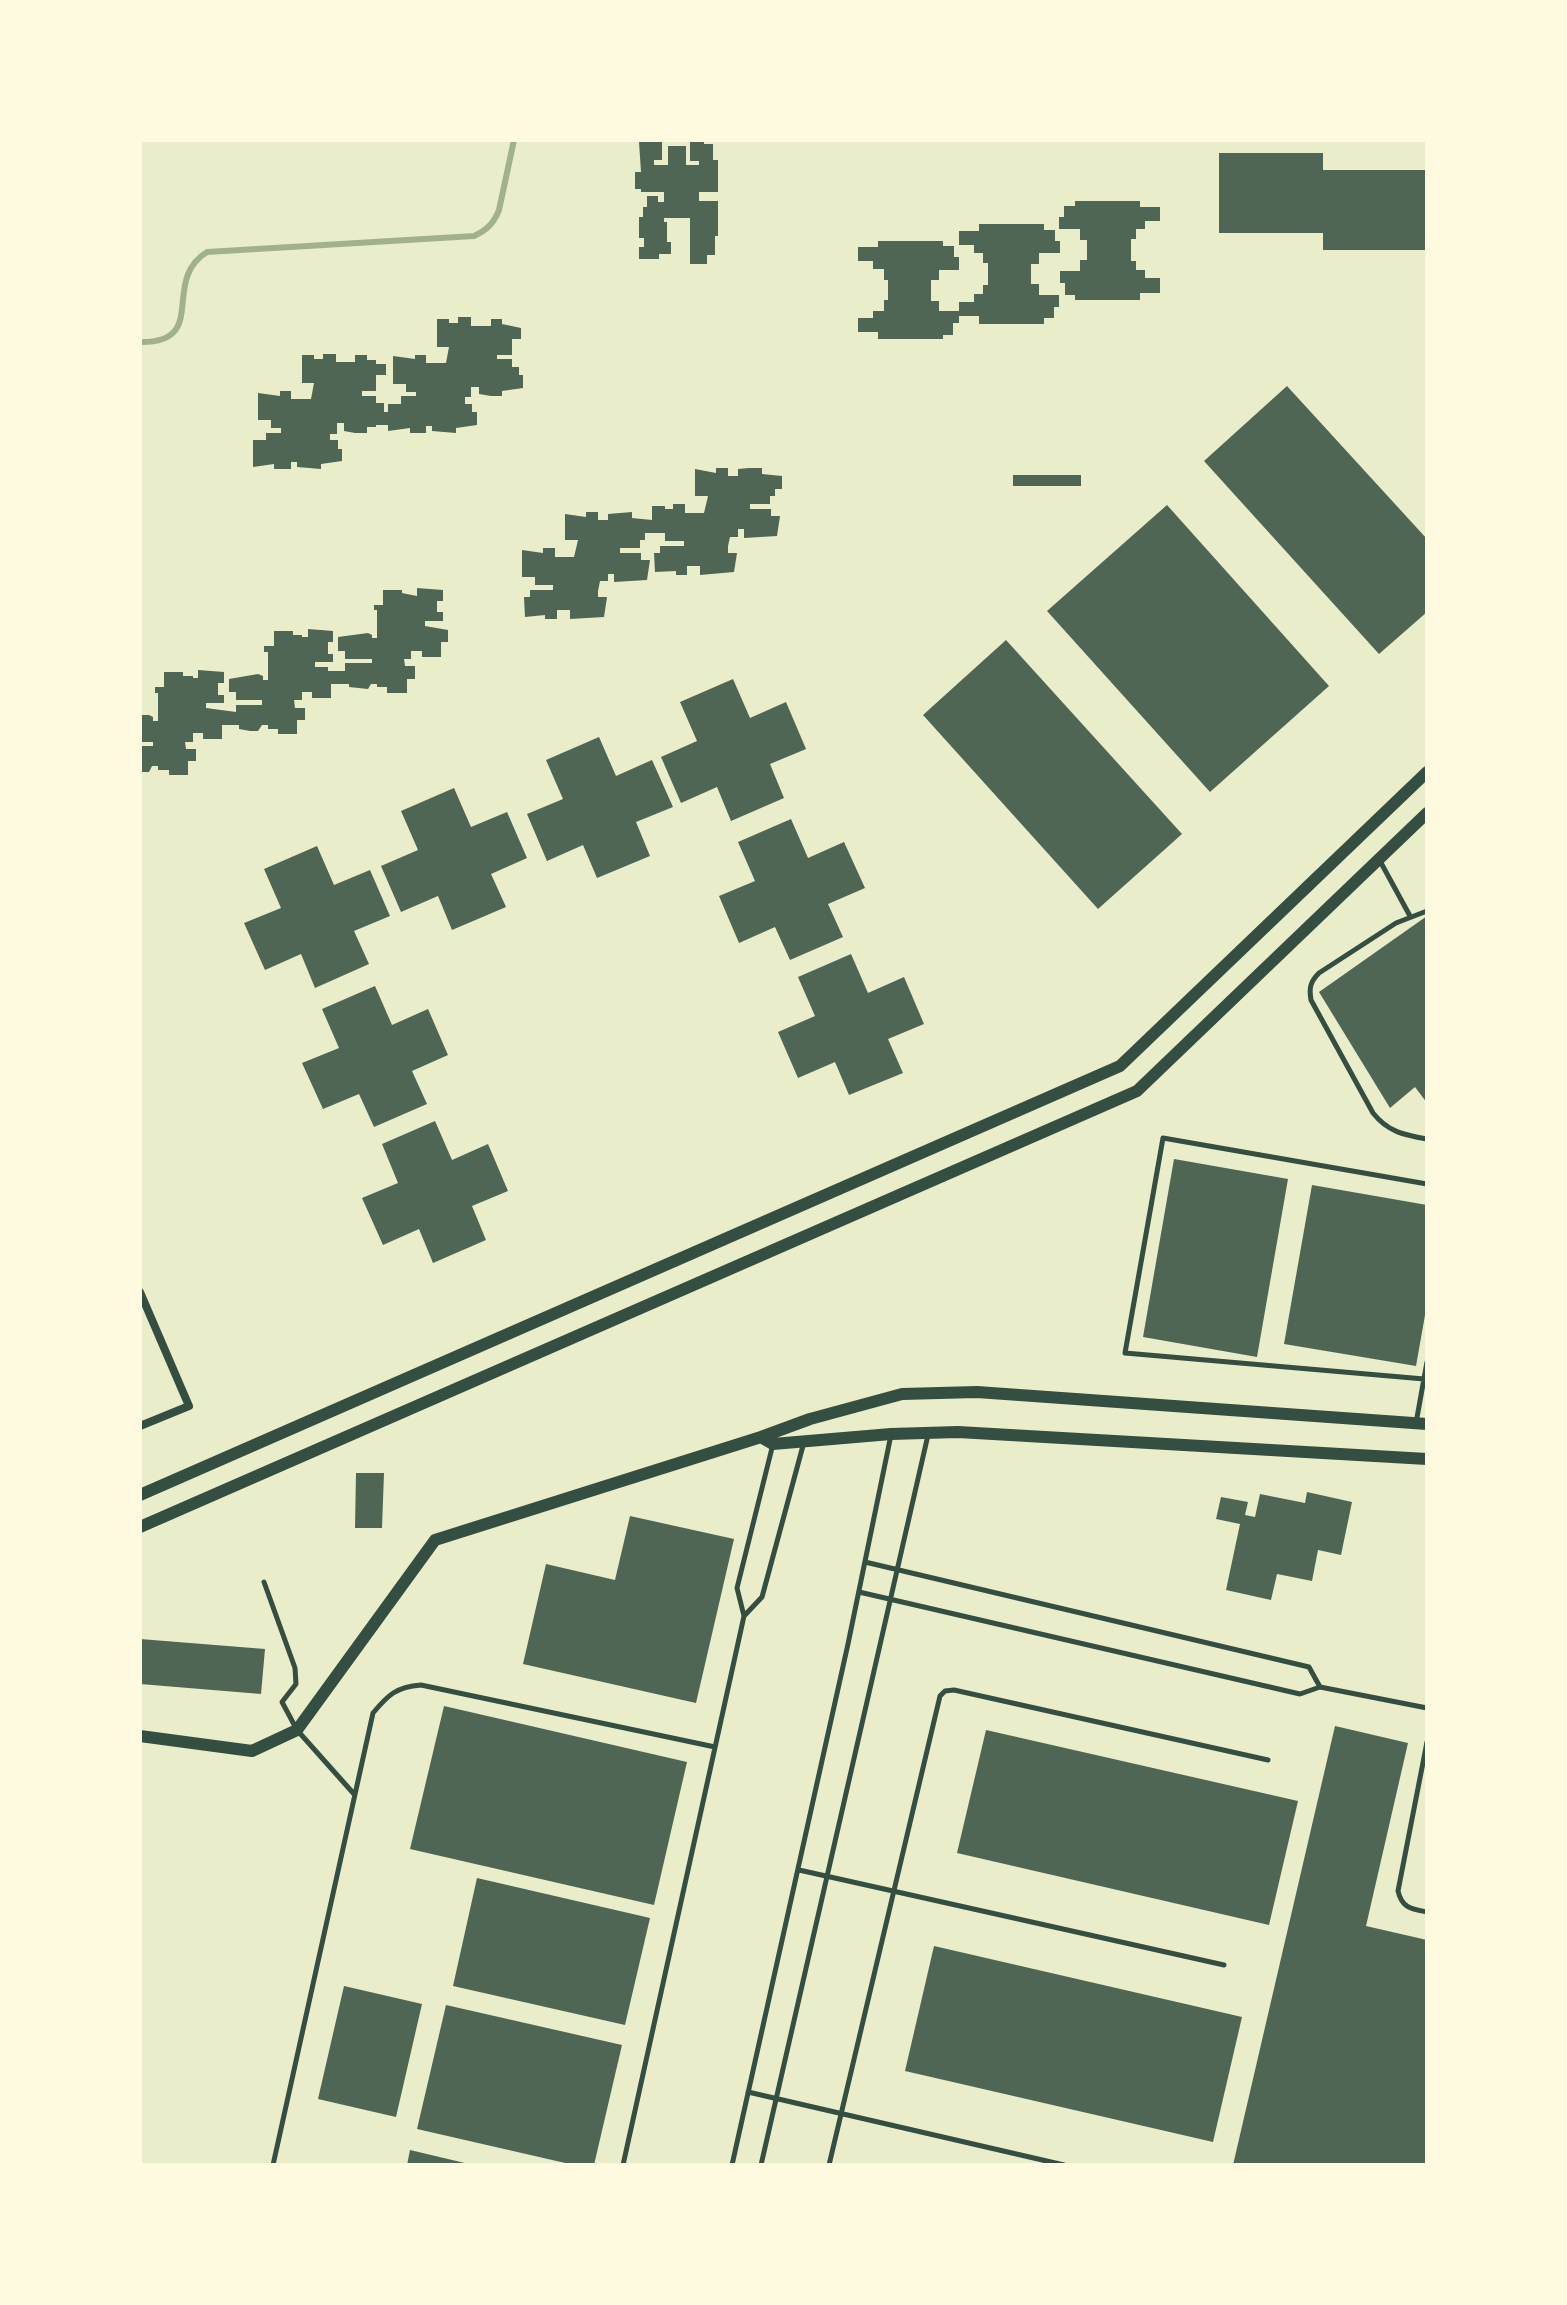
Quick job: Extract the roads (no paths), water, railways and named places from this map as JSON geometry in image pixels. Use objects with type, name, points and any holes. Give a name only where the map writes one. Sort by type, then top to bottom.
[{"type":"street","points":[[140,1495],[1120,1066],[1427,772]]},
{"type":"street","points":[[140,1527],[1137,1091],[1427,813]]},
{"type":"street","points":[[140,1292],[189,1406],[140,1426]]},
{"type":"street","points":[[140,1736],[252,1751],[297,1730],[435,1540],[810,1419],[902,1394],[977,1392],[1422,1424]]},
{"type":"street","points":[[761,1437],[773,1444],[958,1432],[1427,1459]]},
{"type":"lane","points":[[1379,859],[1410,916]]},
{"type":"lane","points":[[1427,911],[1410,916],[1319,973],[1309,991],[1311,1000],[1382,1125],[1398,1134],[1427,1139]]},
{"type":"lane","points":[[1424,1379],[1125,1353],[1163,1138],[1427,1184]]},
{"type":"lane","points":[[1422,1424],[1427,1362]]},
{"type":"lane","points":[[732,2165],[799,1870],[891,1434]]},
{"type":"lane","points":[[761,2165],[928,1434]]},
{"type":"lane","points":[[744,1616],[762,1597],[804,1442]]},
{"type":"lane","points":[[623,2165],[744,1616],[737,1588],[773,1444]]},
{"type":"lane","points":[[865,1562],[1309,1667],[1320,1687]]},
{"type":"lane","points":[[264,1582],[295,1668],[296,1684],[282,1702],[297,1730],[355,1794]]},
{"type":"lane","points":[[859,1592],[1300,1694],[1320,1687],[1427,1708]]},
{"type":"lane","points":[[273,2165],[373,1713],[390,1692],[421,1685],[715,1747]]},
{"type":"lane","points":[[829,2165],[940,1696],[945,1691],[954,1690],[1268,1760]]},
{"type":"lane","points":[[1427,1742],[1398,1891],[1400,1901],[1407,1908],[1427,1912]]},
{"type":"lane","points":[[799,1870],[1224,1965]]},
{"type":"lane","points":[[748,2092],[1064,2165]]},
{"type":"waterway","points":[[140,342],[161,340],[173,332],[180,322],[187,278],[193,264],[207,252],[479,234],[499,210],[514,140]]}]
